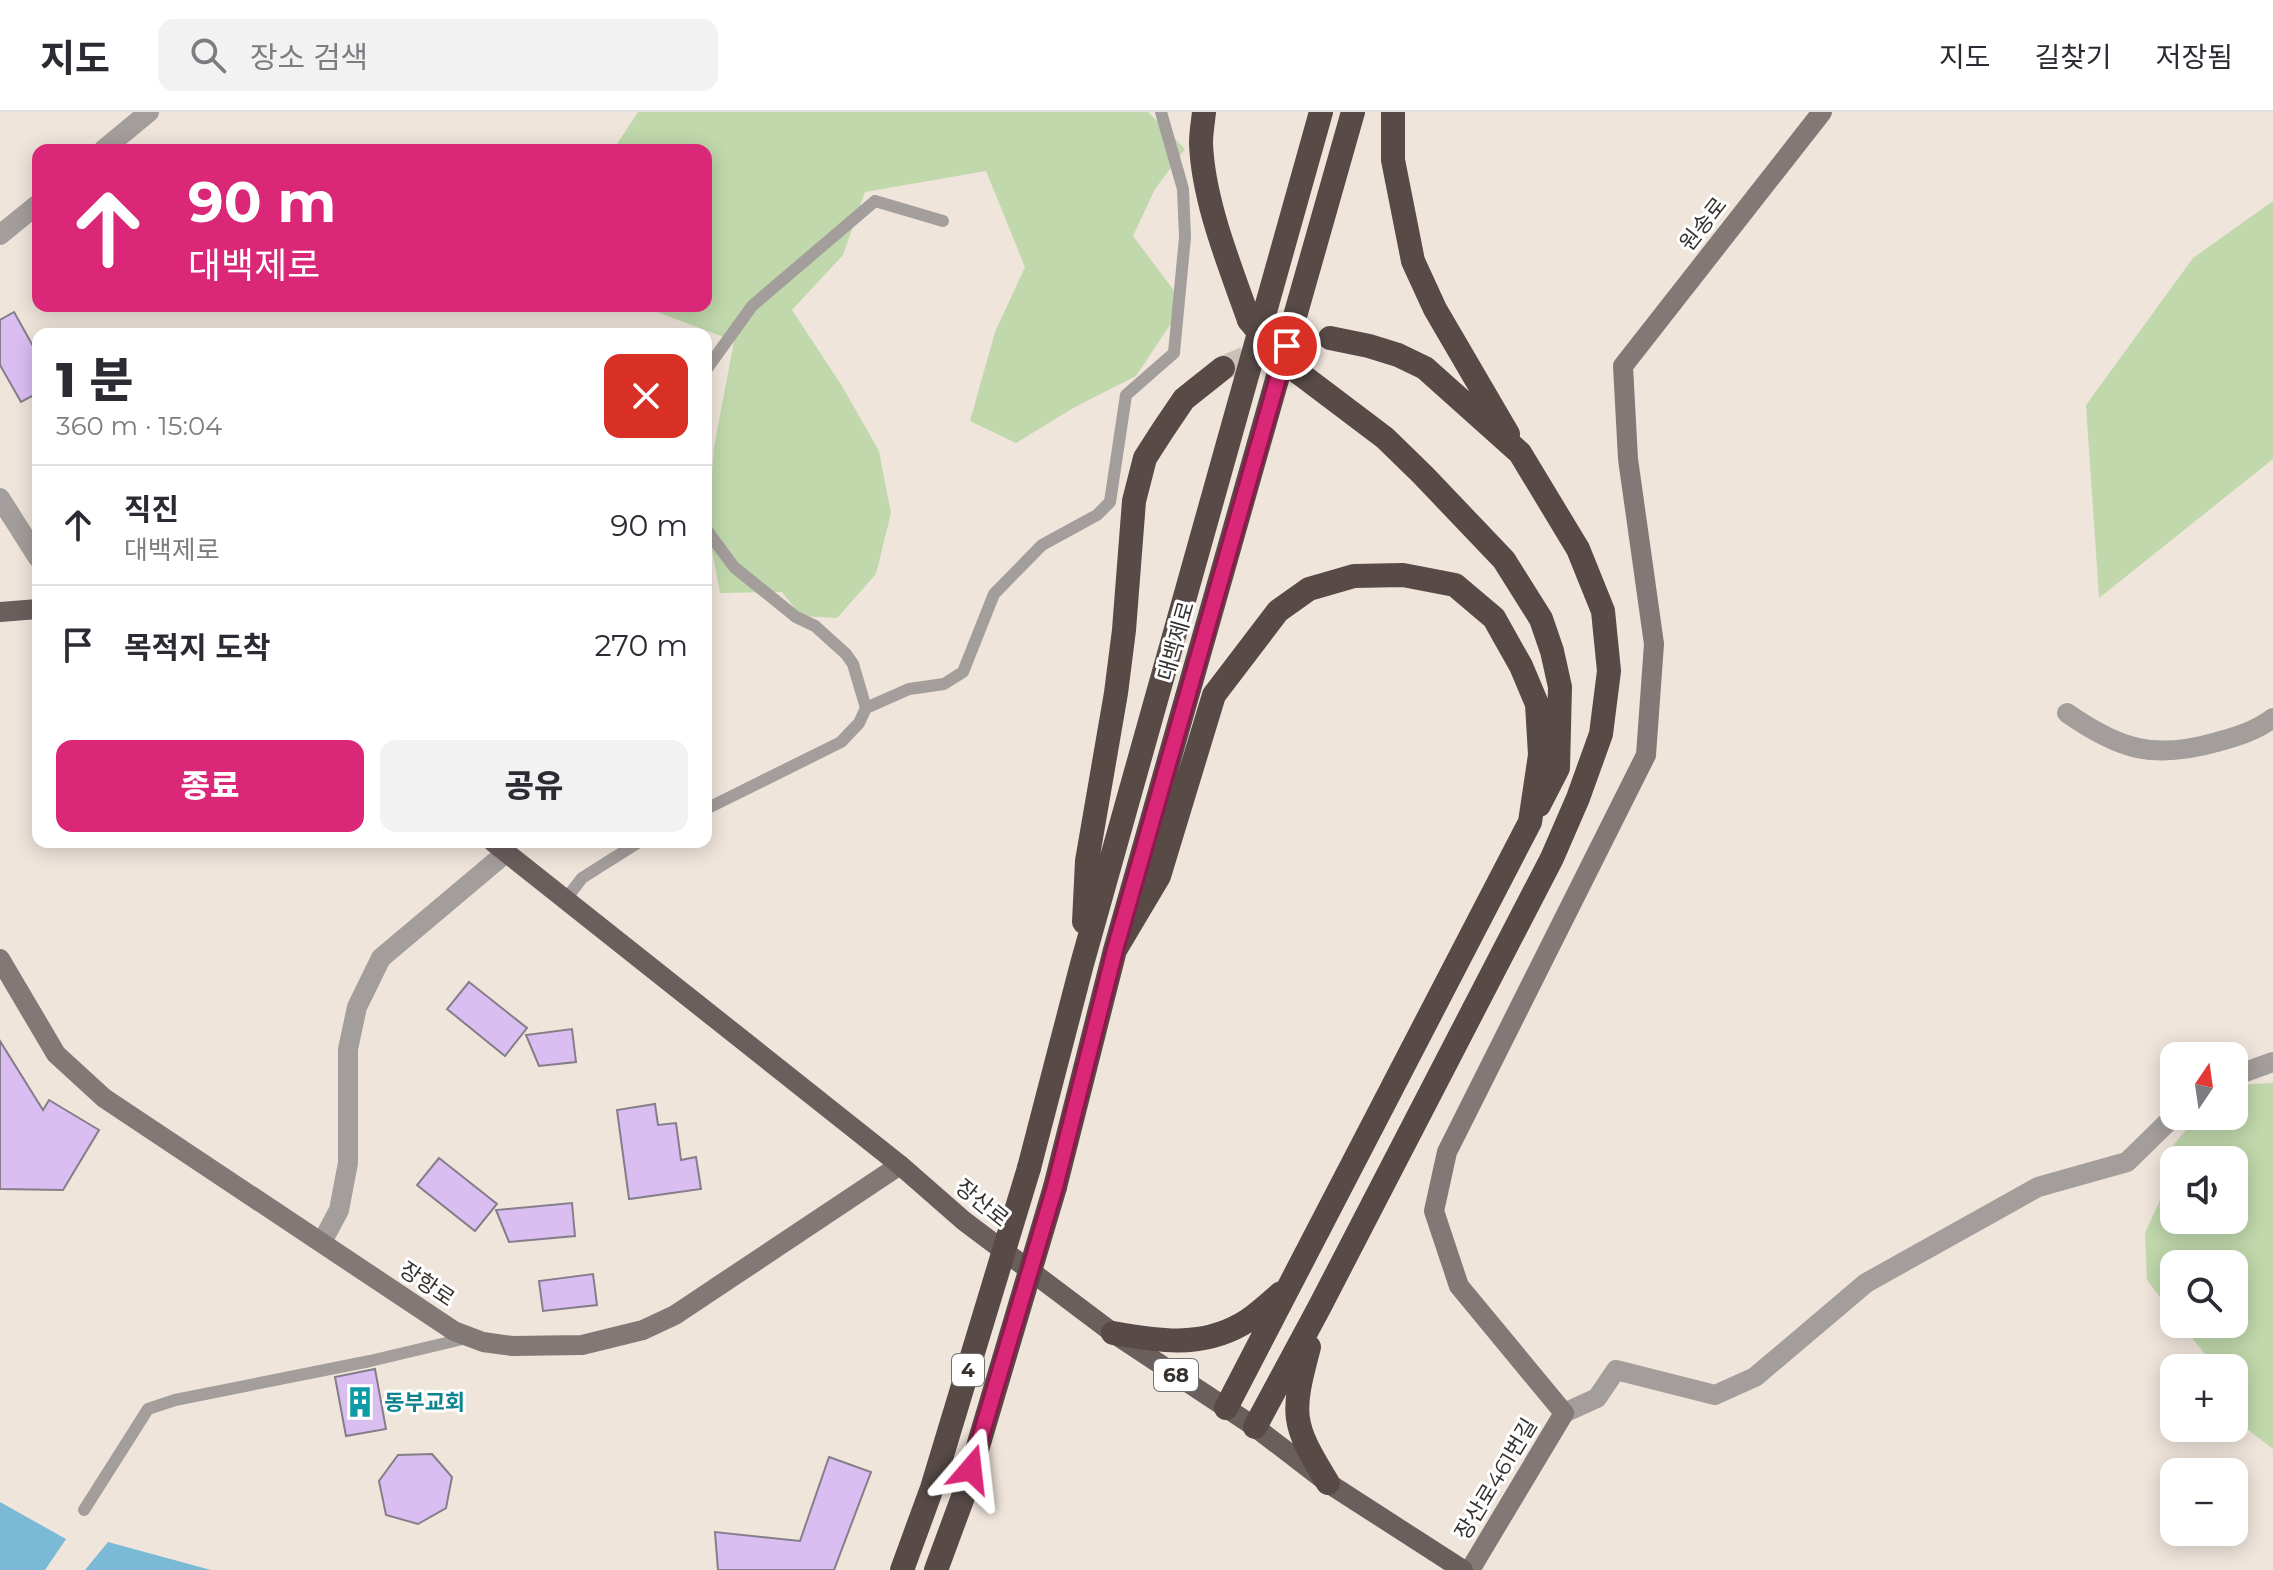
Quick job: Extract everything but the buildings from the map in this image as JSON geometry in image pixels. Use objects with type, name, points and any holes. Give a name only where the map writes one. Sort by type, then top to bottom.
[{"type":"highway","points":[[1204,112],[1201,143],[1207,180],[1230,266],[1249,320],[1277,355],[1385,438],[1504,560],[1541,619],[1560,687],[1558,768],[1226,1408]]},
{"type":"highway","name":"대백제로","points":[[902,1570],[932,1488],[1029,1168],[1082,964],[1321,112]]},
{"type":"highway","name":"대백제로","points":[[936,1570],[963,1497],[1055,1187],[1115,950],[1353,112]]},
{"type":"highway","points":[[1255,1427],[1552,858],[1601,734],[1609,671],[1603,611],[1578,549],[1435,309],[1413,261],[1393,160],[1393,112]]},
{"type":"highway","points":[[1330,338],[1398,355],[1425,368],[1520,453]]},
{"type":"highway","points":[[1082,964],[1087,861],[1116,693],[1134,501],[1145,458],[1163,430],[1184,399],[1223,368]]},
{"type":"highway","points":[[1115,950],[1159,876],[1214,695],[1278,611],[1309,589],[1354,576],[1403,575],[1455,585],[1494,618],[1521,666],[1537,704],[1540,755],[1530,822]]},
{"type":"highway","points":[[1113,1333],[1157,1341],[1198,1341],[1243,1324],[1289,1286]]},
{"type":"highway","points":[[1319,1308],[1300,1379],[1296,1401],[1297,1423],[1304,1443],[1328,1483]]},
{"type":"main road","points":[[0,612],[32,609]]},
{"type":"main road","name":"장산로","points":[[501,848],[900,1165],[964,1221],[1113,1333],[1255,1427],[1328,1483],[1463,1570]]},
{"type":"street","points":[[110,144],[149,112]]},
{"type":"street","name":"원송로","points":[[1564,1413],[1459,1286],[1434,1211],[1447,1152],[1646,755],[1654,644],[1628,459],[1623,366],[1822,112]]},
{"type":"street","points":[[0,235],[32,209]]},
{"type":"street","points":[[0,498],[32,549]]},
{"type":"street","points":[[2067,713],[2097,734],[2130,747],[2162,753],[2193,749],[2232,738],[2257,730],[2273,718]]},
{"type":"street","points":[[322,1242],[339,1210],[348,1163],[348,1049],[357,1007],[381,958],[499,848]]},
{"type":"street","name":"장항로","points":[[0,959],[56,1054],[104,1098],[454,1331],[483,1342],[512,1346],[582,1345],[643,1330],[688,1307],[900,1165]]},
{"type":"street","points":[[2248,1071],[2273,1062]]},
{"type":"street","points":[[1564,1413],[1597,1398],[1616,1370],[1715,1395],[1755,1377],[1866,1283],[2038,1187],[2127,1162],[2160,1130]]},
{"type":"street","name":"장산로461번길","points":[[1470,1570],[1564,1413]]},
{"type":"lane","points":[[712,806],[841,742],[859,723],[866,708],[909,689],[944,684],[963,672],[994,594],[1042,545],[1097,515],[1110,502],[1126,395],[1174,353],[1185,237],[1183,189],[1161,112]]},
{"type":"lane","points":[[712,362],[752,306],[875,201],[943,221]]},
{"type":"lane","points":[[712,537],[734,567],[796,617],[815,626],[846,654],[853,664],[866,708]]},
{"type":"lane","points":[[566,899],[582,878],[630,848]]},
{"type":"lane","points":[[84,1510],[148,1409],[175,1400],[370,1361],[470,1337]]},
{"type":"green space","points":[[638,112],[1148,112],[1185,149],[1155,189],[1133,236],[1184,304],[1136,376],[1075,407],[1016,443],[970,421],[995,332],[1025,267],[986,171],[865,192],[843,255],[792,310],[842,386],[879,451],[891,513],[876,574],[837,618],[801,616],[782,592],[720,593],[712,550],[712,474],[714,447],[734,341],[712,333],[712,328],[699,328],[657,312],[712,312],[712,144],[617,144]]},
{"type":"green space","points":[[2273,201],[2273,459],[2099,598],[2086,405],[2193,258]]},
{"type":"green space","points":[[2273,1083],[2273,1449],[2248,1430],[2248,1354],[2205,1354],[2192,1338],[2248,1338],[2248,1250],[2160,1250],[2160,1297],[2147,1280],[2145,1233],[2160,1200],[2160,1234],[2248,1234],[2248,1146],[2172,1146],[2186,1130],[2248,1130],[2248,1084]]},
{"type":"water","points":[[0,1502],[66,1539],[45,1570],[0,1570]]},
{"type":"water","points":[[108,1542],[211,1570],[85,1570]]},
{"type":"tunnel","points":[[1223,368],[1283,342],[1330,338]]},
{"type":"place","name":"동부교회","points":[[360,1402]]},
{"type":"route","points":[[971,1469],[1055,1187],[1115,950],[1287,346]]}]
